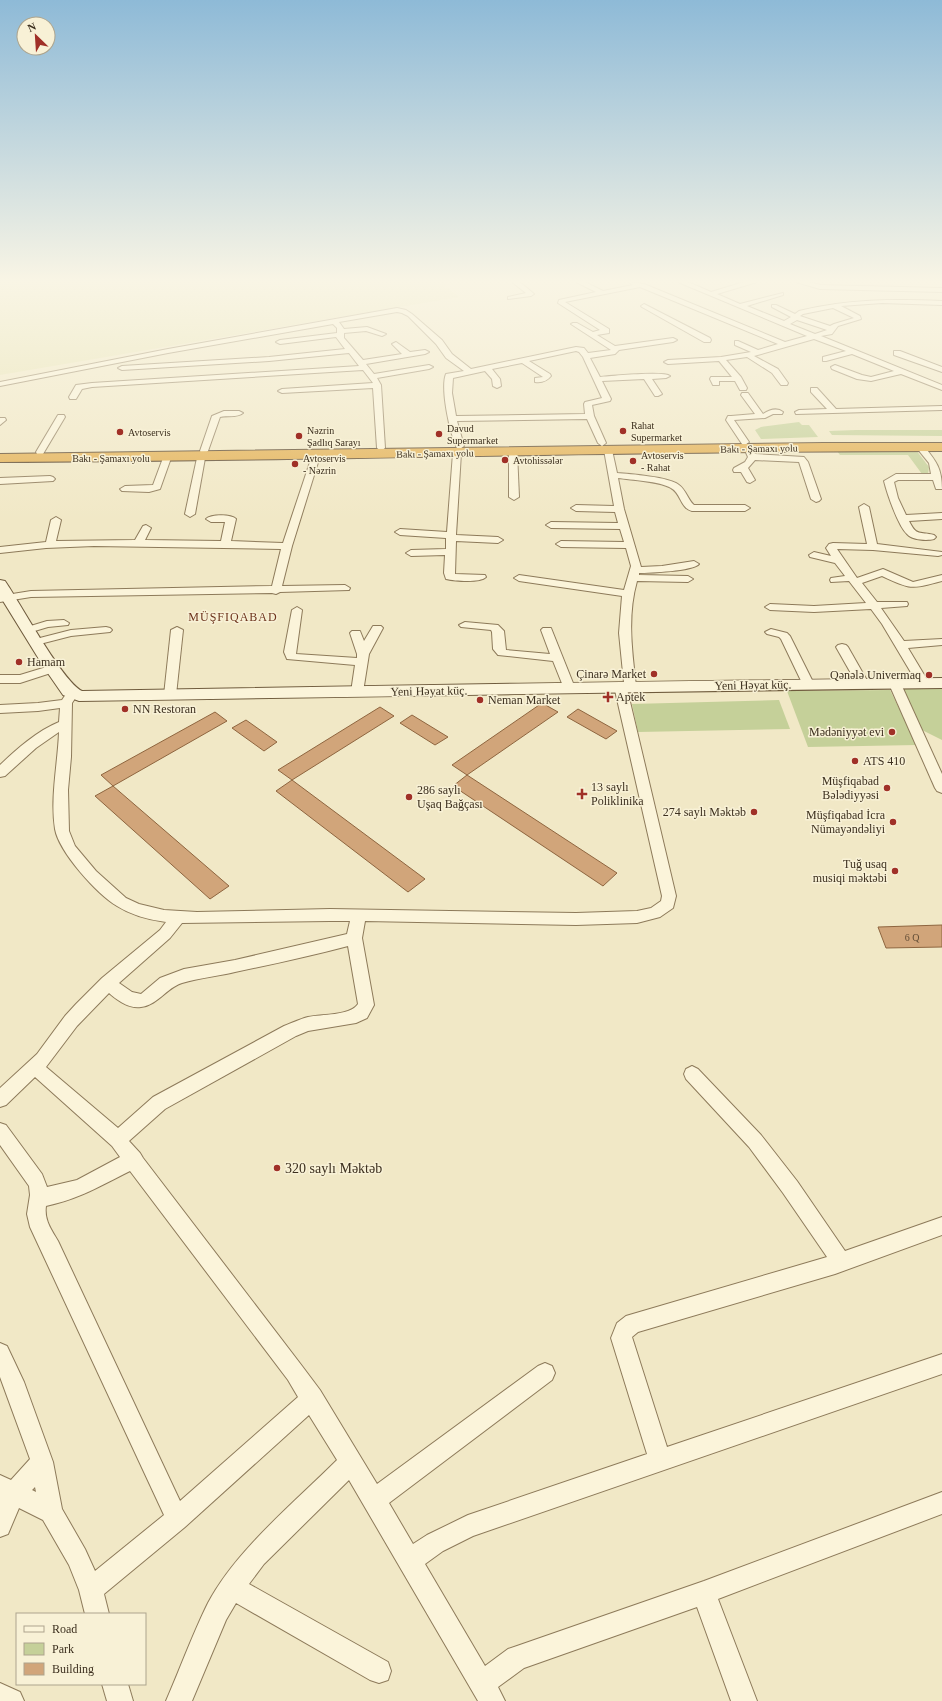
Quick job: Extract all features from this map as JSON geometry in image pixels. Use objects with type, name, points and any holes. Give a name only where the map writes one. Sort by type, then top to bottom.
[{"type":"highway","name":"Bakı - Şamaxı yolu","points":[[748,449],[942,440]]},
{"type":"highway","name":"Bakı - Şamaxı yolu","points":[[0,458],[168,458],[203,454],[381,448],[513,452],[605,447]]},
{"type":"highway","name":"Bakı - Şamaxı yolu","points":[[0,452],[316,456],[459,450],[605,447],[748,449],[942,447]]},
{"type":"street","points":[[0,384],[115,361]]},
{"type":"street","points":[[122,368],[219,361]]},
{"type":"street","points":[[359,361],[373,376],[377,385],[381,448]]},
{"type":"street","points":[[73,398],[79,388],[92,385],[362,365],[377,361]]},
{"type":"street","points":[[456,361],[469,371]]},
{"type":"street","points":[[481,577],[458,578],[450,576],[448,573],[450,536],[459,450],[454,419],[450,411],[449,376],[522,361]]},
{"type":"street","points":[[525,361],[547,376],[545,379],[538,380]]},
{"type":"street","points":[[3,593],[53,669],[69,698],[66,724],[61,823],[65,839],[69,848],[91,874],[121,902],[135,909],[178,917],[229,918],[359,916],[455,918],[612,918],[637,917],[655,913],[668,904],[669,896],[625,686],[625,641],[628,594],[634,574],[635,561],[623,526],[613,476],[605,447],[590,416],[588,404],[607,398],[589,361]]},
{"type":"street","points":[[668,362],[679,361]]},
{"type":"street","points":[[722,361],[738,379],[760,416]]},
{"type":"street","points":[[759,361],[775,371],[784,383]]},
{"type":"street","points":[[874,361],[942,388]]},
{"type":"street","points":[[890,368],[909,361]]},
{"type":"street","points":[[917,361],[942,370]]},
{"type":"street","points":[[373,376],[429,367]]},
{"type":"street","points":[[835,367],[860,377],[870,379],[901,372]]},
{"type":"street","points":[[487,368],[496,380],[497,386]]},
{"type":"street","points":[[646,376],[658,394]]},
{"type":"street","points":[[597,379],[666,376]]},
{"type":"street","points":[[716,383],[714,379],[738,379]]},
{"type":"street","points":[[282,391],[377,385]]},
{"type":"street","points":[[814,390],[833,410]]},
{"type":"street","points":[[799,412],[942,408]]},
{"type":"street","points":[[750,480],[740,468],[751,462],[748,449],[730,420],[731,418],[765,416],[771,412],[779,412]]},
{"type":"street","points":[[190,514],[203,454],[216,416],[224,413],[239,413]]},
{"type":"street","points":[[454,419],[590,416]]},
{"type":"street","points":[[40,452],[61,417]]},
{"type":"street","points":[[920,447],[937,464],[936,478],[939,487]]},
{"type":"street","points":[[748,449],[802,459],[816,499]]},
{"type":"street","points":[[513,452],[514,497]]},
{"type":"street","points":[[276,591],[287,546],[316,456]]},
{"type":"street","points":[[125,489],[149,489],[157,487],[168,458]]},
{"type":"street","points":[[613,476],[642,478],[673,485],[679,489],[688,506],[692,508],[745,508]]},
{"type":"street","points":[[931,537],[915,535],[910,532],[893,498],[889,481],[896,477],[936,478]]},
{"type":"street","points":[[0,481],[50,479]]},
{"type":"street","points":[[864,507],[873,547]]},
{"type":"street","points":[[576,508],[619,509]]},
{"type":"street","points":[[903,518],[942,516]]},
{"type":"street","points":[[211,519],[231,519],[225,544]]},
{"type":"street","points":[[50,544],[56,520]]},
{"type":"street","points":[[551,525],[623,526]]},
{"type":"street","points":[[139,543],[146,528]]},
{"type":"street","points":[[400,532],[498,540]]},
{"type":"street","points":[[0,550],[50,544],[139,543],[287,546]]},
{"type":"street","points":[[561,544],[630,545]]},
{"type":"street","points":[[923,683],[875,607],[839,561],[832,548],[833,546],[873,547],[938,553]]},
{"type":"street","points":[[411,552],[449,552]]},
{"type":"street","points":[[814,555],[839,561]]},
{"type":"street","points":[[634,574],[662,568],[694,564]]},
{"type":"street","points":[[835,580],[853,580],[884,572],[907,584],[913,585],[942,578]]},
{"type":"street","points":[[634,574],[688,579]]},
{"type":"street","points":[[518,578],[628,594]]},
{"type":"street","points":[[3,593],[31,594],[276,591],[345,588]]},
{"type":"street","points":[[770,607],[814,610],[903,604]]},
{"type":"street","points":[[297,610],[290,652],[291,657],[362,658]]},
{"type":"street","points":[[32,636],[47,624],[64,622]]},
{"type":"street","points":[[465,625],[494,627],[498,631],[499,649],[502,653],[558,658]]},
{"type":"street","points":[[357,692],[362,658],[377,628]]},
{"type":"street","points":[[32,636],[62,634],[81,630],[106,630]]},
{"type":"street","points":[[170,695],[177,630]]},
{"type":"street","points":[[547,630],[569,688]]},
{"type":"street","points":[[771,632],[783,635],[786,638],[808,684]]},
{"type":"street","points":[[356,633],[362,658]]},
{"type":"street","points":[[900,645],[942,642]]},
{"type":"street","points":[[842,647],[863,684]]},
{"type":"street","points":[[0,679],[12,680],[24,678],[53,669]]},
{"type":"street","name":"Yeni Həyat küç.","points":[[69,698],[625,686],[942,683]]},
{"type":"street","points":[[895,684],[942,788]]},
{"type":"street","points":[[0,709],[38,707],[69,698]]},
{"type":"street","points":[[0,773],[14,759],[52,729],[66,724]]},
{"type":"street","points":[[0,760],[14,759]]},
{"type":"street","points":[[118,1140],[159,1103],[290,1031],[307,1024],[350,1018],[361,1013],[366,1005],[354,938],[359,916]]},
{"type":"street","points":[[0,1099],[43,1059],[71,1021],[108,983],[155,944],[178,917]]},
{"type":"street","points":[[108,983],[131,1000],[141,1001],[149,998],[169,981],[202,972],[308,951],[354,938]]},
{"type":"street","points":[[35,1067],[118,1140],[134,1159],[238,1300],[295,1373],[312,1398],[374,1500],[487,1693],[517,1658],[704,1593],[942,1503]]},
{"type":"street","points":[[692,1074],[755,1141],[790,1187],[841,1261]]},
{"type":"street","points":[[0,1131],[36,1180],[40,1189],[36,1212],[38,1224],[51,1248],[177,1519]]},
{"type":"street","points":[[39,1198],[68,1192],[83,1186],[134,1159]]},
{"type":"street","points":[[660,1459],[621,1338],[624,1330],[633,1322],[841,1261],[942,1226]]},
{"type":"street","points":[[0,1353],[42,1462],[51,1512],[77,1557],[91,1590],[97,1613]]},
{"type":"street","points":[[409,1561],[435,1543],[468,1526],[660,1459],[942,1364]]},
{"type":"street","points":[[374,1500],[544,1373]]},
{"type":"street","points":[[91,1590],[177,1519],[312,1398]]},
{"type":"street","points":[[0,1526],[7,1490],[42,1462]]},
{"type":"street","points":[[179,1701],[217,1611],[232,1587],[256,1556],[351,1462]]},
{"type":"street","points":[[7,1490],[51,1512]]},
{"type":"street","points":[[232,1587],[379,1671]]},
{"type":"street","points":[[704,1593],[744,1701]]},
{"type":"street","points":[[116,1685],[120,1701]]},
{"type":"street","points":[[0,1696],[11,1701]]},
{"type":"shaded area","points":[[0,361],[80,361],[0,375]]},
{"type":"green space","points":[[799,422],[802,425],[809,425],[818,437],[761,439],[755,430],[761,427]]},
{"type":"green space","points":[[942,430],[942,436],[832,435],[829,431]]},
{"type":"green space","points":[[916,450],[929,467],[928,474],[922,474],[908,455],[840,455],[837,451]]},
{"type":"green space","points":[[942,686],[942,740],[922,730],[899,687]]},
{"type":"green space","points":[[890,690],[917,745],[808,747],[787,691]]},
{"type":"green space","points":[[779,700],[790,729],[638,732],[632,704]]},
{"type":"building","points":[[542,703],[558,712],[467,775],[452,765]]},
{"type":"building","points":[[380,707],[394,716],[292,780],[278,770]]},
{"type":"building","points":[[578,709],[617,731],[606,739],[567,717]]},
{"type":"building","points":[[215,712],[227,721],[113,786],[101,775]]},
{"type":"building","points":[[412,715],[448,737],[435,745],[400,723]]},
{"type":"building","points":[[246,720],[277,742],[264,751],[232,728]]},
{"type":"building","points":[[467,775],[617,873],[603,886],[453,786]]},
{"type":"building","points":[[292,780],[425,879],[408,892],[276,791]]},
{"type":"building","points":[[113,786],[229,886],[210,899],[95,796]]},
{"type":"building","points":[[942,925],[942,947],[886,948],[878,927]]},
{"type":"place","name":"Rahat Supermarket","points":[[623,431]]},
{"type":"place","name":"Avtoservis","points":[[120,432]]},
{"type":"place","name":"Davud Supermarket","points":[[439,434]]},
{"type":"place","name":"Nəzrin Şadlıq Sarayı","points":[[299,436]]},
{"type":"place","name":"Avtohissələr","points":[[505,460]]},
{"type":"place","name":"Avtoservis - Rahat","points":[[633,461]]},
{"type":"place","name":"Avtoservis - Nəzrin","points":[[295,464]]},
{"type":"place","name":"Hamam","points":[[19,662]]},
{"type":"place","name":"Çinarə Market","points":[[654,674]]},
{"type":"place","name":"Qənələ Univermaq","points":[[929,675]]},
{"type":"place","name":"Aptek","points":[[608,697]]},
{"type":"place","name":"Neman Market","points":[[480,700]]},
{"type":"place","name":"NN Restoran","points":[[125,709]]},
{"type":"place","name":"Mədəniyyət evi","points":[[892,732]]},
{"type":"place","name":"ATS 410","points":[[855,761]]},
{"type":"place","name":"Müşfiqabad Bələdiyyəsi","points":[[887,788]]},
{"type":"place","name":"13 saylı Poliklinika","points":[[582,794]]},
{"type":"place","name":"286 saylı Uşaq Bağçası","points":[[409,797]]},
{"type":"place","name":"274 saylı Məktəb","points":[[754,812]]},
{"type":"place","name":"Müşfiqabad İcra Nümayəndəliyi","points":[[893,822]]},
{"type":"place","name":"Tuğ usaq musiqi məktəbi","points":[[895,871]]},
{"type":"place","name":"320 saylı Məktəb","points":[[277,1168]]},
{"type":"district","name":"MÜŞFIQABAD","points":[[233,617]]}]
